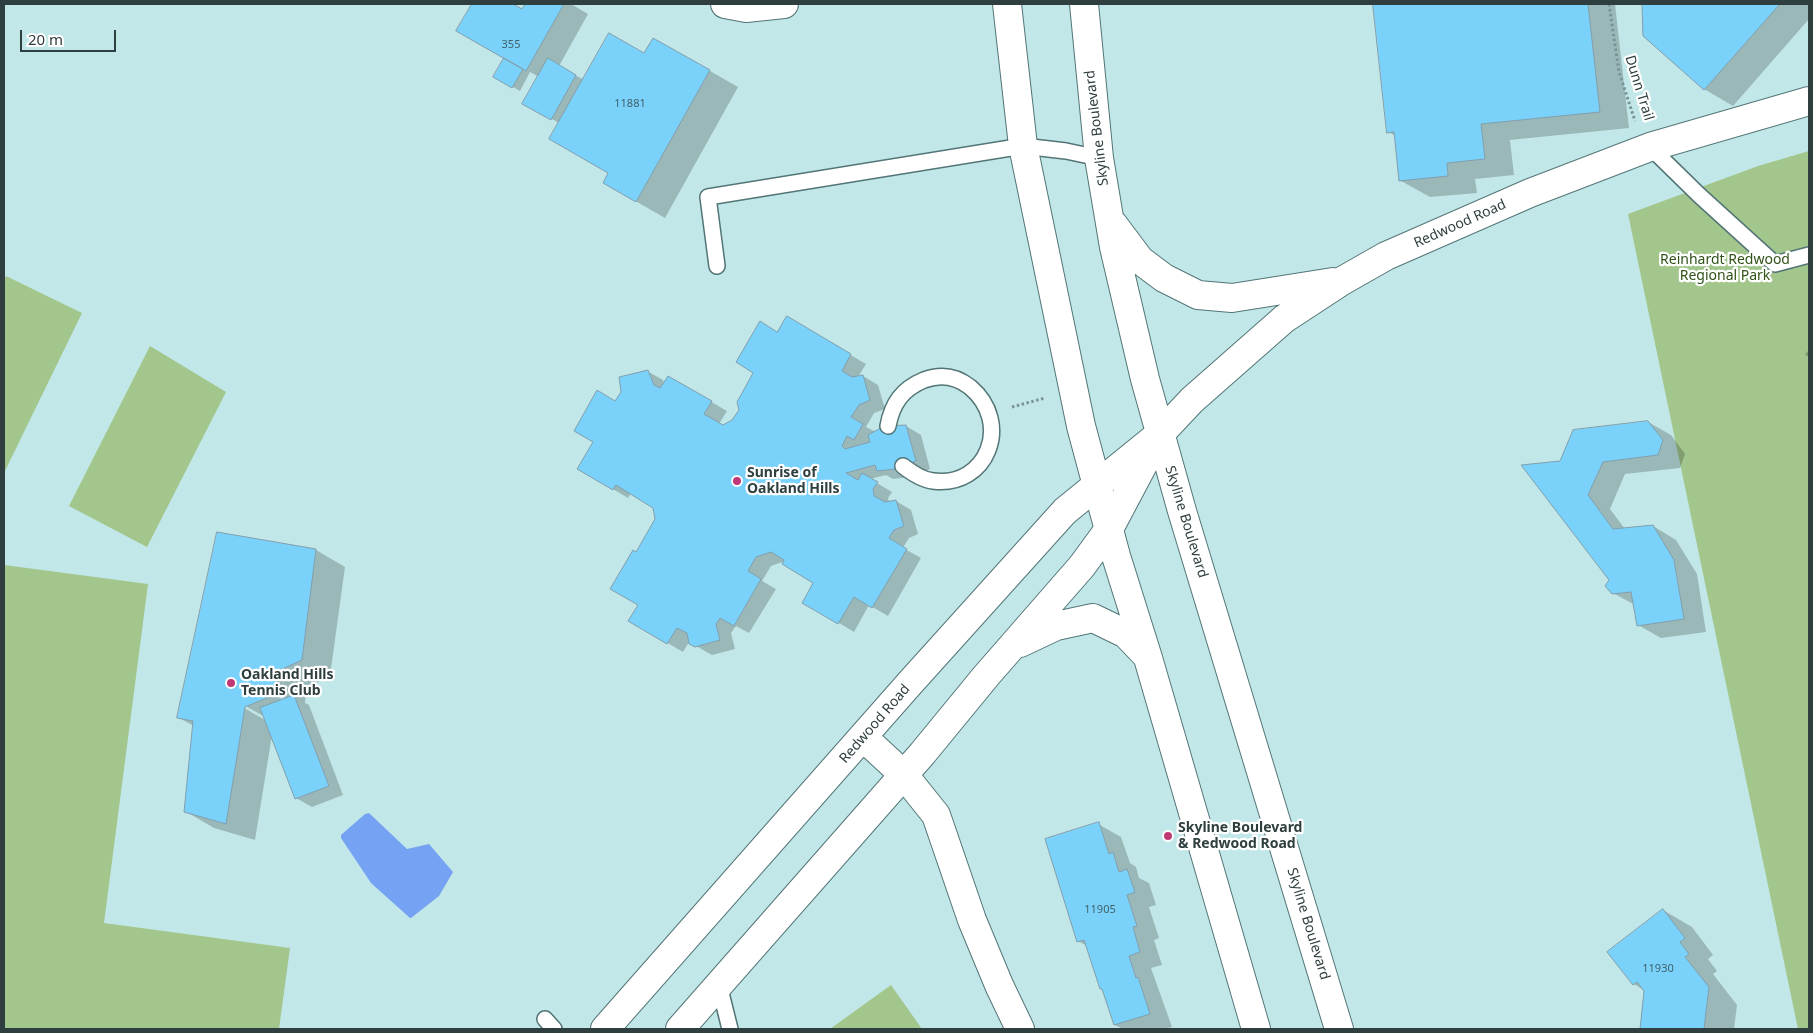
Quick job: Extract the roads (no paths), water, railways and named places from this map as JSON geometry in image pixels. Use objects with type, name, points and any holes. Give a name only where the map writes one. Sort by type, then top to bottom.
[{"type":"main road","points":[[725,4],[746,8],[784,4]]},
{"type":"main road","points":[[1008,4],[1024,146],[1073,389],[1096,485],[1256,1029]]},
{"type":"main road","name":"Skyline Boulevard","points":[[1084,4],[1098,158],[1123,285],[1160,434],[1339,1029]]},
{"type":"main road","name":"Redwood Road","points":[[605,1029],[1065,511],[1160,434],[1192,400],[1284,319],[1342,281],[1386,256],[1530,193],[1650,147],[1809,102]]},
{"type":"main road","points":[[1110,220],[1140,260],[1164,278],[1198,294],[1232,298],[1342,281]]},
{"type":"main road","name":"Redwood Road","points":[[680,1029],[904,775],[1082,566],[1109,530],[1160,434]]},
{"type":"main road","points":[[1012,647],[1056,626],[1094,618],[1126,634],[1148,658]]},
{"type":"main road","points":[[863,737],[904,775],[936,815],[972,920],[1020,1029]]},
{"type":"lane","points":[[717,266],[708,197],[1024,146],[1066,151],[1098,158]]},
{"type":"lane","points":[[1650,147],[1699,195],[1775,264],[1809,256]]},
{"type":"lane","points":[[888,426],[891,412],[899,396],[913,384],[930,378],[947,376],[965,383],[979,395],[990,414],[992,428],[990,446],[981,462],[968,474],[951,480],[933,481],[915,475],[903,466]]},
{"type":"lane","points":[[719,985],[730,1029]]},
{"type":"water","points":[[369,813],[407,849],[429,844],[453,872],[439,896],[411,918],[371,883],[341,838],[341,835],[365,814]]},
{"type":"place","name":"Sunrise of Oakland Hills","points":[[737,481]]},
{"type":"place","name":"Oakland Hills Tennis Club","points":[[231,683]]},
{"type":"place","name":"Skyline Boulevard & Redwood Road","points":[[1168,836]]},
{"type":"park label","name":"Reinhardt Redwood Regional Park","points":[[1725,268]]}]
